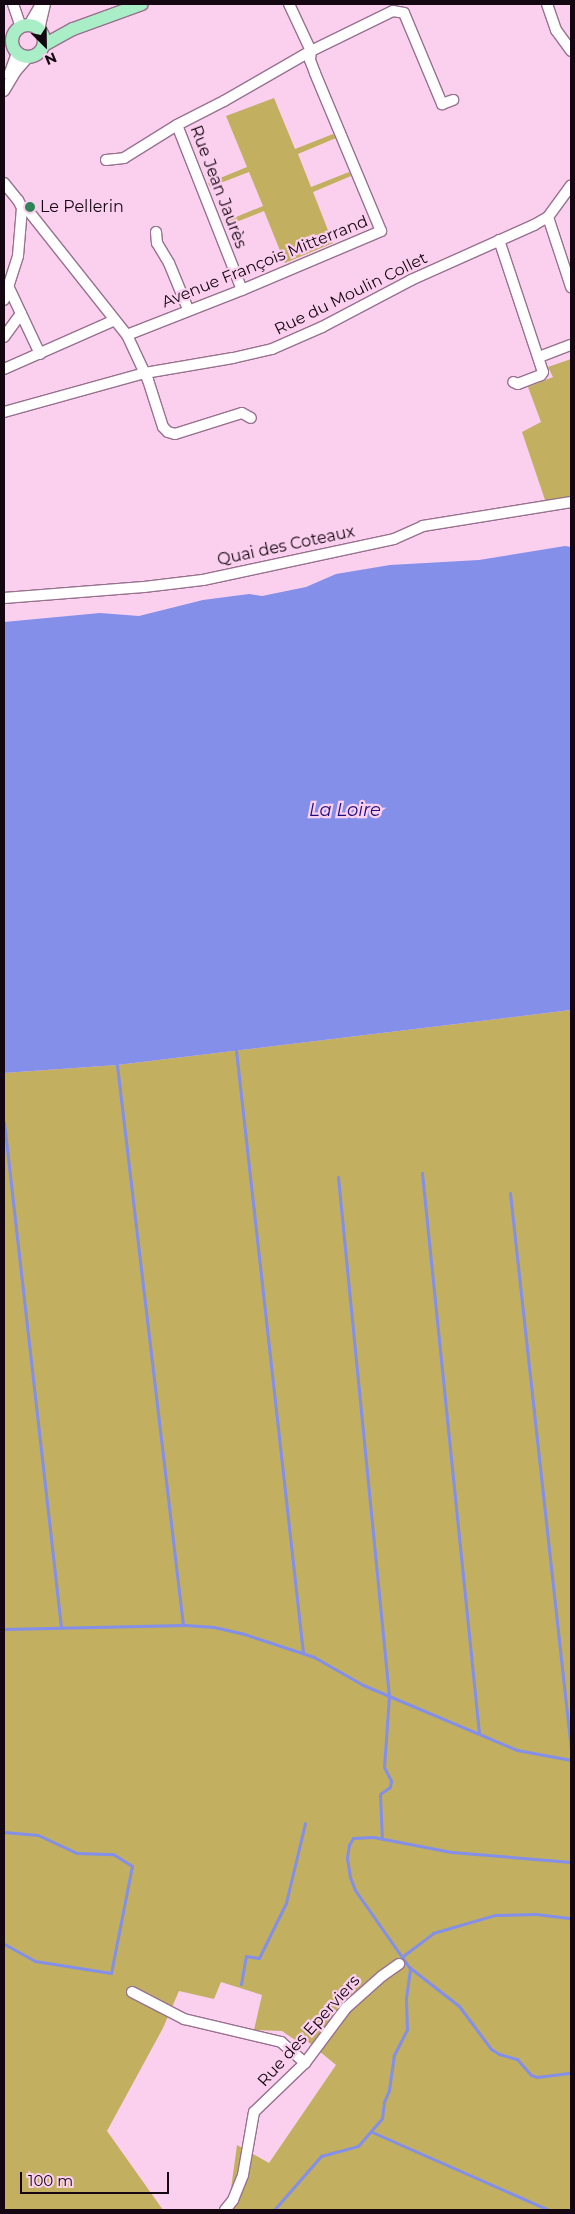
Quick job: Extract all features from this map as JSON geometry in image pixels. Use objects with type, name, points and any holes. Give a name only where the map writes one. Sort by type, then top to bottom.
[{"type":"main road","points":[[16,51],[14,34],[73,30],[142,4]]},
{"type":"main road","points":[[4,56],[16,51],[39,52],[35,32]]},
{"type":"street","points":[[13,4],[35,32]]},
{"type":"street","points":[[35,32],[43,4]]},
{"type":"street","name":"Avenue François Mitterrand","points":[[127,335],[188,309],[242,290],[381,231],[315,73],[310,60],[311,50],[289,4]]},
{"type":"street","points":[[547,4],[556,30],[571,52]]},
{"type":"street","name":"Rue Jean Jaurès","points":[[242,290],[177,125],[224,102],[311,50],[393,11],[404,13],[442,104],[453,100]]},
{"type":"street","points":[[4,91],[16,51]]},
{"type":"street","points":[[106,160],[124,158],[177,125]]},
{"type":"street","points":[[4,183],[22,208],[18,256],[4,300]]},
{"type":"street","name":"Rue du Moulin Collet","points":[[4,412],[145,373],[233,358],[272,349],[322,328],[411,280],[548,217],[571,185]]},
{"type":"street","points":[[22,208],[27,209],[127,335],[145,373],[163,427],[168,432],[176,434],[242,413],[250,418]]},
{"type":"street","points":[[548,217],[571,287]]},
{"type":"street","points":[[156,232],[157,243],[169,263],[188,309]]},
{"type":"street","points":[[499,240],[543,372],[541,376],[518,384],[513,382]]},
{"type":"street","points":[[9,288],[40,354]]},
{"type":"street","points":[[4,337],[21,314]]},
{"type":"street","points":[[4,369],[115,320]]},
{"type":"street","points":[[538,356],[571,345]]},
{"type":"street","name":"Quai des Coteaux","points":[[4,598],[144,587],[203,580],[394,538],[423,526],[571,502]]},
{"type":"street","name":"Rue des Eperviers","points":[[225,2210],[233,2200],[244,2175],[254,2112],[305,2063],[346,2008],[382,1976],[399,1964]]},
{"type":"street","points":[[132,1992],[184,2018],[281,2042],[305,2063]]},
{"type":"shaded area","points":[[274,98],[295,149],[333,134],[336,138],[298,154],[311,187],[349,172],[351,176],[313,192],[333,243],[285,263],[264,211],[226,226],[224,222],[263,206],[249,172],[210,187],[208,183],[247,167],[226,116]]},
{"type":"shaded area","points":[[571,359],[571,497],[546,503],[522,432],[541,422],[528,387],[553,377],[548,367]]},
{"type":"shaded area","points":[[571,1010],[571,2210],[218,2210],[230,2196],[237,2145],[269,2163],[336,2065],[307,2041],[304,2046],[282,2031],[254,2030],[262,1995],[221,1982],[214,1999],[179,1991],[163,2028],[107,2131],[163,2210],[4,2210],[4,1073],[117,1065]]},
{"type":"water","name":"La Loire","points":[[565,546],[571,547],[571,1010],[117,1065],[4,1073],[4,622],[100,613],[139,616],[203,600],[249,594],[262,596],[306,587],[336,574],[390,565],[479,560]]},
{"type":"waterway","points":[[236,1050],[303,1653]]},
{"type":"waterway","points":[[117,1065],[183,1625]]},
{"type":"waterway","points":[[4,1122],[61,1627]]},
{"type":"waterway","points":[[422,1173],[479,1733]]},
{"type":"waterway","points":[[338,1177],[389,1696],[384,1767],[391,1781],[390,1787],[380,1794],[382,1839]]},
{"type":"waterway","points":[[510,1193],[571,1750]]},
{"type":"waterway","points":[[4,1629],[185,1625],[214,1627],[241,1633],[314,1657],[363,1685],[517,1750],[571,1760]]},
{"type":"waterway","points":[[241,1984],[246,1956],[259,1958],[286,1903],[305,1823]]},
{"type":"waterway","points":[[4,1832],[38,1835],[77,1853],[113,1854],[132,1866],[111,1973],[35,1961],[4,1944]]},
{"type":"waterway","points":[[571,1862],[451,1852],[373,1837],[353,1838],[349,1845],[347,1858],[350,1877],[355,1890],[409,1967],[459,2006],[491,2049],[499,2054],[517,2059],[531,2075],[537,2077],[571,2073]]},
{"type":"waterway","points":[[403,1956],[433,1933],[495,1915],[536,1914],[571,1918]]},
{"type":"waterway","points":[[274,2210],[321,2156],[358,2146],[382,2118],[384,2102],[389,2090],[394,2055],[407,2029],[406,1998],[410,1968]]},
{"type":"waterway","points":[[372,2132],[549,2210]]},
{"type":"waterway","points":[[571,2180],[571,2210]]},
{"type":"place","name":"Le Pellerin","points":[[30,207]]}]
